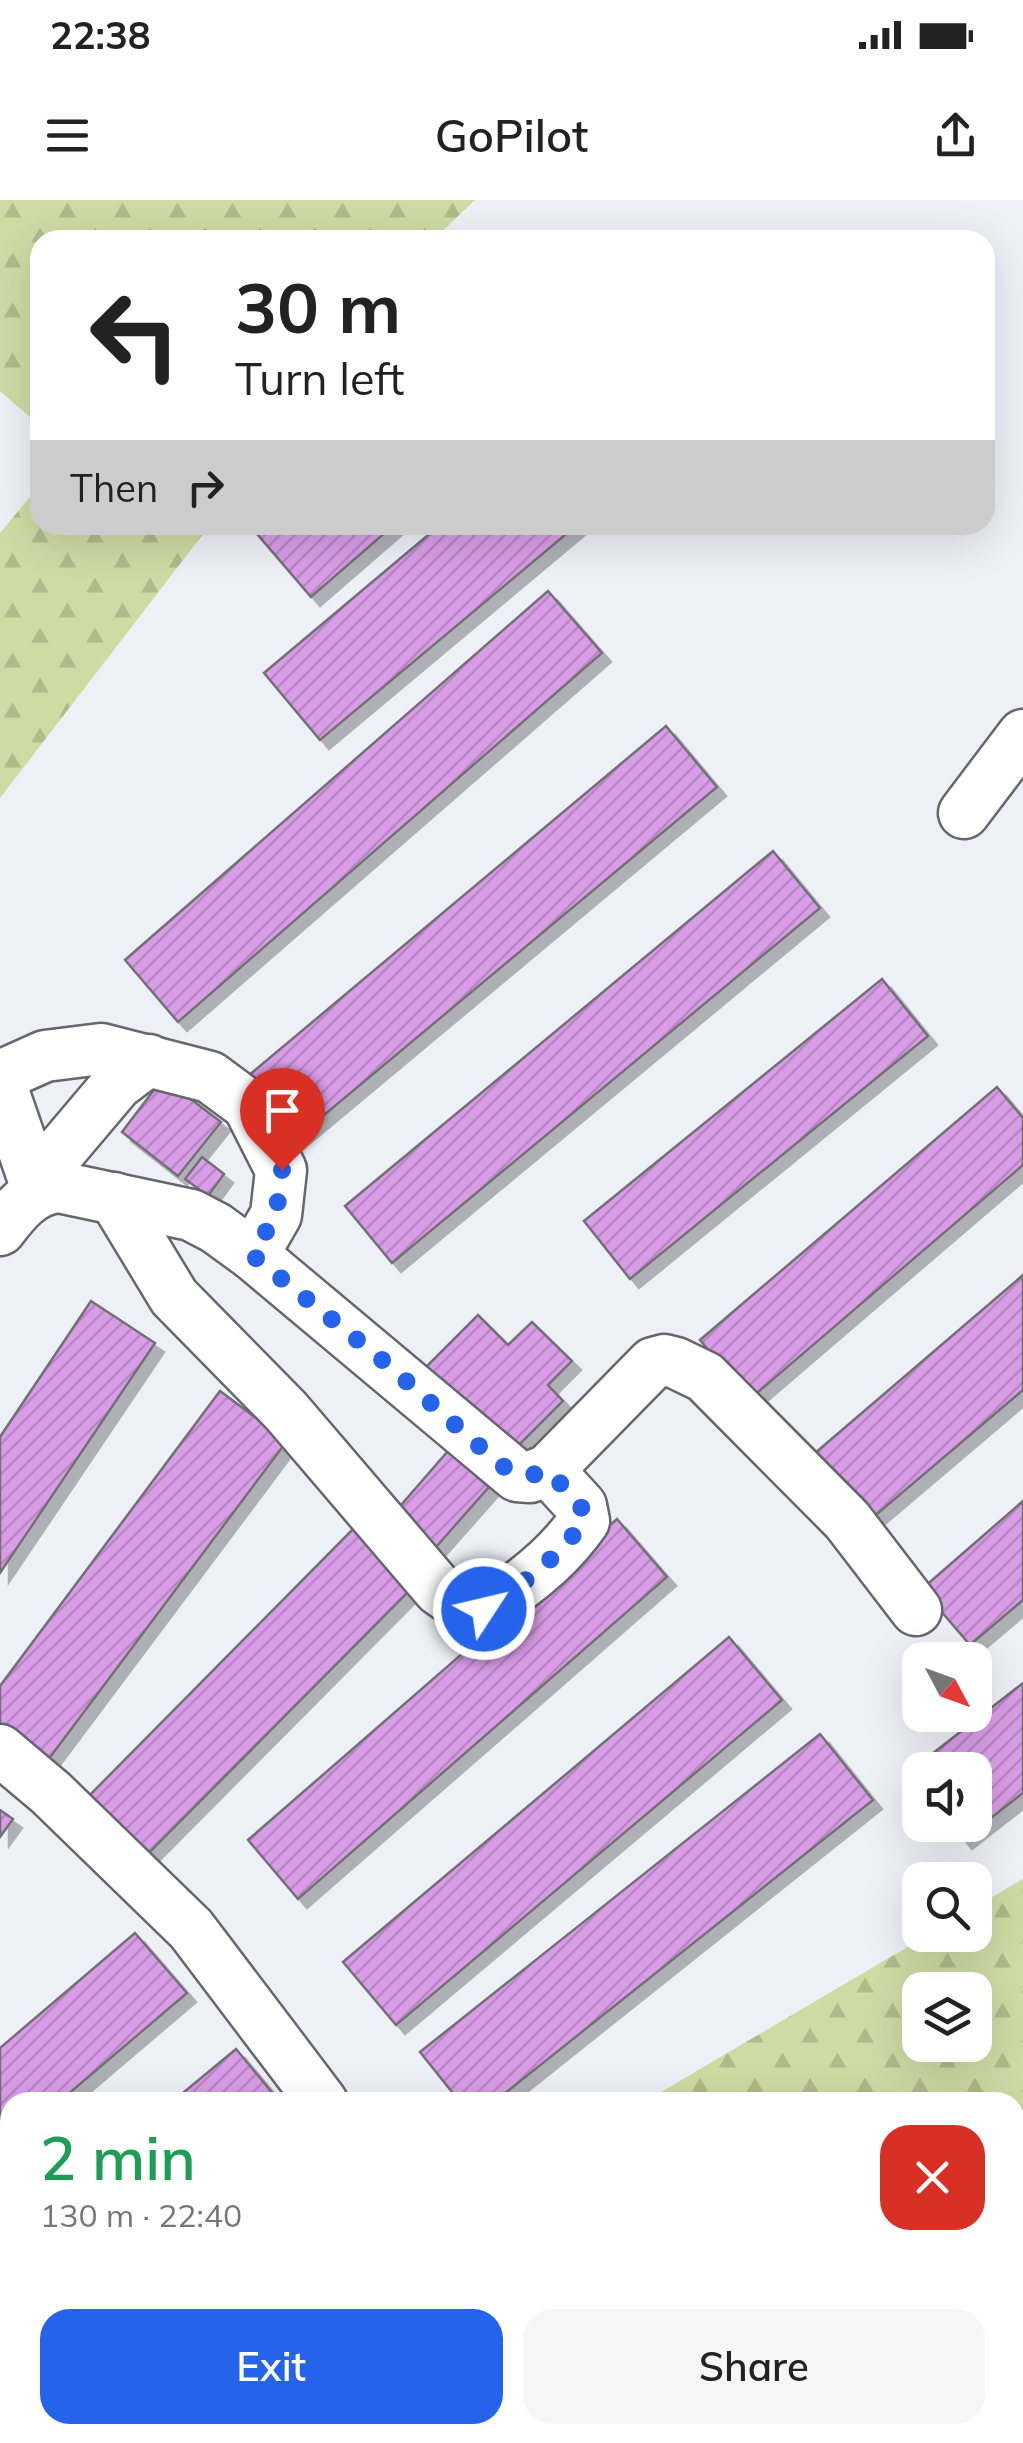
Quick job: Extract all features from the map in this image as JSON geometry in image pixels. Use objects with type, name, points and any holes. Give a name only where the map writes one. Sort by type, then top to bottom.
[{"type":"lane","points":[[964,813],[1023,735]]},
{"type":"lane","points":[[36,1186],[0,1079],[45,1056],[101,1049],[210,1077],[248,1105],[282,1170],[276,1215],[252,1255]]},
{"type":"lane","points":[[0,1230],[117,1084],[149,1060]]},
{"type":"lane","points":[[36,1186],[59,1187],[191,1215],[216,1228],[386,1363],[517,1476],[530,1477],[548,1470],[654,1364],[664,1360],[676,1363],[705,1377],[758,1427],[846,1520],[916,1610]]},
{"type":"lane","points":[[114,1198],[174,1297],[286,1411],[439,1590],[462,1606],[484,1609],[514,1590],[584,1521],[581,1506],[548,1470]]},
{"type":"lane","points":[[0,1750],[51,1792],[192,1929],[314,2092]]},
{"type":"green space","points":[[0,200],[475,200],[444,230],[30,230],[30,417],[0,391]]},
{"type":"green space","points":[[30,497],[30,535],[202,535],[0,798],[0,533]]},
{"type":"green space","points":[[1023,1879],[1023,2092],[661,2092],[902,1950],[992,1952],[992,1897]]},
{"type":"building","points":[[258,535],[382,535],[311,597]]},
{"type":"building","points":[[428,535],[565,535],[320,740],[264,673]]},
{"type":"building","points":[[548,591],[602,653],[178,1022],[125,960]]},
{"type":"building","points":[[666,726],[717,787],[287,1146],[236,1086]]},
{"type":"building","points":[[773,851],[820,908],[392,1263],[345,1206]]},
{"type":"building","points":[[882,979],[928,1036],[630,1279],[584,1221]]},
{"type":"building","points":[[163,1078],[221,1122],[178,1176],[122,1132]]},
{"type":"building","points":[[997,1087],[1023,1118],[1023,1165],[750,1399],[700,1340]]},
{"type":"building","points":[[202,1157],[224,1174],[208,1196],[185,1179]]},
{"type":"building","points":[[1023,1275],[1023,1390],[863,1526],[807,1460]]},
{"type":"building","points":[[91,1301],[155,1343],[0,1573],[0,1437]]},
{"type":"building","points":[[478,1315],[508,1345],[532,1322],[572,1361],[548,1385],[563,1401],[507,1457],[422,1371]]},
{"type":"building","points":[[220,1391],[287,1441],[48,1760],[0,1724],[0,1686]]},
{"type":"building","points":[[448,1451],[489,1487],[429,1555],[389,1519]]},
{"type":"building","points":[[1023,1501],[1023,1600],[974,1642],[967,1642],[922,1589]]},
{"type":"building","points":[[617,1519],[667,1577],[298,1899],[248,1840]]},
{"type":"building","points":[[356,1526],[415,1585],[137,1865],[78,1807]]},
{"type":"building","points":[[729,1637],[782,1700],[396,2025],[343,1962]]},
{"type":"building","points":[[1023,1683],[1023,1793],[992,1817],[992,1752],[935,1752],[960,1732],[992,1732],[992,1707]]},
{"type":"building","points":[[820,1734],[873,1800],[507,2092],[452,2092],[420,2052]]},
{"type":"building","points":[[0,1810],[13,1819],[0,1837]]},
{"type":"building","points":[[135,1933],[187,1993],[71,2092],[0,2092],[0,2048]]},
{"type":"building","points":[[236,2049],[272,2092],[184,2092]]},
{"type":"route","points":[[282,1170],[276,1215],[252,1255],[386,1363],[497,1462],[517,1476],[530,1477],[548,1470],[581,1506],[584,1521],[575,1534],[514,1590],[484,1609]]}]
